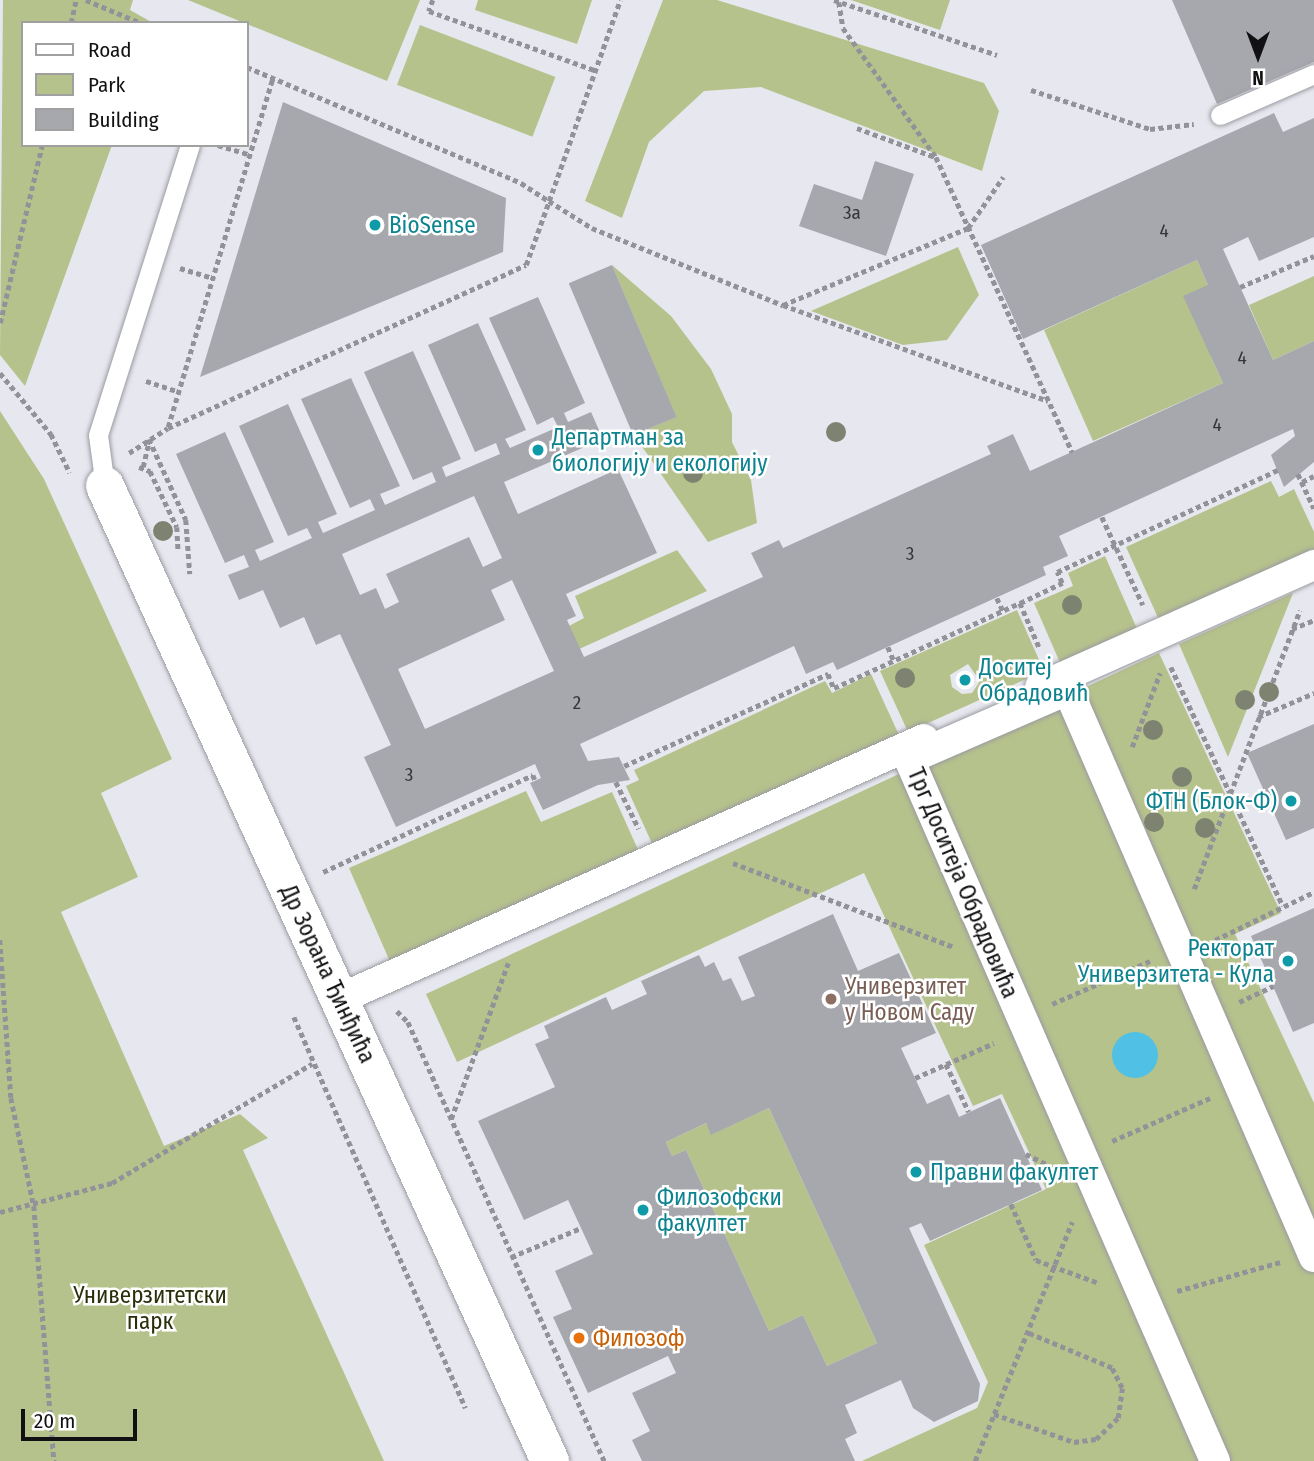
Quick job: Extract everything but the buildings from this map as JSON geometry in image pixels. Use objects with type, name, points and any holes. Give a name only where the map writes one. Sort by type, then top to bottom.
[{"type":"street","name":"Др Зорана Ђинђића","points":[[98,476],[305,880],[355,992],[550,1461]]},
{"type":"street","points":[[355,992],[685,845],[1056,687],[1314,565]]},
{"type":"street","points":[[1056,687],[1068,690],[1313,1255]]},
{"type":"street","name":"Трг Доситеја Обрадовића","points":[[911,751],[909,759],[1215,1461]]},
{"type":"lane","points":[[1220,115],[1314,74]]},
{"type":"lane","points":[[98,476],[97,435],[189,147]]},
{"type":"path","points":[[71,21],[76,0]]},
{"type":"path","points":[[86,0],[136,21]]},
{"type":"path","points":[[433,0],[429,10],[595,70]]},
{"type":"path","points":[[0,373],[51,434],[98,476],[168,428],[526,265],[620,0]]},
{"type":"path","points":[[837,1],[997,55]]},
{"type":"path","points":[[837,1],[843,28],[936,157],[1072,452]]},
{"type":"path","points":[[248,67],[522,183],[592,228],[782,305],[1048,401]]},
{"type":"path","points":[[168,428],[273,78]]},
{"type":"path","points":[[1031,90],[1150,129],[1178,130],[1220,115]]},
{"type":"path","points":[[857,128],[936,157]]},
{"type":"path","points":[[0,323],[42,147]]},
{"type":"path","points":[[224,147],[250,155]]},
{"type":"path","points":[[782,305],[968,228],[1003,177]]},
{"type":"path","points":[[1240,287],[1314,256]]},
{"type":"path","points":[[143,467],[149,439]]},
{"type":"path","points":[[149,439],[186,520],[196,589]]},
{"type":"path","points":[[624,766],[828,674],[834,688],[894,661],[1062,583],[1057,572],[1278,470]]},
{"type":"path","points":[[1298,474],[1314,509]]},
{"type":"path","points":[[1302,482],[1314,476]]},
{"type":"path","points":[[997,598],[1003,611]]},
{"type":"path","points":[[1020,603],[1056,687]]},
{"type":"path","points":[[1292,629],[1314,620]]},
{"type":"path","points":[[1194,889],[1228,792],[1289,639]]},
{"type":"path","points":[[888,647],[894,661]]},
{"type":"path","points":[[1113,795],[1166,656]]},
{"type":"path","points":[[1258,717],[1314,692]]},
{"type":"path","points":[[1186,699],[1283,906]]},
{"type":"path","points":[[305,880],[533,775],[535,780]]},
{"type":"path","points":[[616,782],[654,859]]},
{"type":"path","points":[[685,845],[998,962]]},
{"type":"path","points":[[305,880],[316,860]]},
{"type":"path","points":[[305,880],[327,884]]},
{"type":"path","points":[[915,1078],[946,1065],[1024,1023],[1314,892]]},
{"type":"path","points":[[451,1120],[525,916]]},
{"type":"path","points":[[0,940],[11,1098],[34,1206],[54,1461]]},
{"type":"path","points":[[355,992],[408,1022],[604,1461]]},
{"type":"path","points":[[294,1017],[312,1065],[466,1408]]},
{"type":"path","points":[[0,1212],[34,1206],[112,1183],[312,1065]]},
{"type":"path","points":[[946,1065],[969,1112]]},
{"type":"path","points":[[975,1461],[1054,1266],[1086,1164],[1240,1085]]},
{"type":"path","points":[[1011,1204],[1036,1260],[1145,1300],[1313,1255]]},
{"type":"path","points":[[511,1257],[581,1228]]},
{"type":"path","points":[[995,1414],[1074,1442],[1096,1438],[1118,1418],[1122,1388],[1112,1368],[1028,1333]]},
{"type":"green space","points":[[3,0],[133,0],[130,10],[149,21],[21,21],[21,147],[111,147],[25,386],[0,355]]},
{"type":"green space","points":[[188,0],[420,0],[387,81],[248,24],[248,21],[240,21]]},
{"type":"green space","points":[[478,0],[592,0],[577,44],[475,10]]},
{"type":"green space","points":[[663,0],[717,0],[984,83],[999,111],[982,171],[761,87],[704,91],[649,142],[622,218],[585,201]]},
{"type":"green space","points":[[851,0],[950,0],[940,30]]},
{"type":"green space","points":[[420,25],[555,77],[532,137],[397,85]]},
{"type":"green space","points":[[958,247],[979,295],[947,340],[903,345],[811,311]]},
{"type":"green space","points":[[1197,260],[1208,285],[1211,357],[1223,383],[1093,441],[1044,330]]},
{"type":"green space","points":[[612,265],[671,316],[711,369],[732,414],[732,442],[751,480],[757,523],[708,542],[634,435],[676,417]]},
{"type":"green space","points":[[1314,276],[1314,341],[1273,360],[1249,305]]},
{"type":"green space","name":"Универзитетски парк","points":[[0,411],[44,479],[172,759],[101,793],[138,877],[61,912],[164,1146],[240,1114],[268,1138],[243,1150],[384,1461],[0,1461]]},
{"type":"green space","points":[[1271,481],[1279,497],[1294,489],[1314,532],[1314,552],[1160,622],[1126,547]]},
{"type":"green space","points":[[677,550],[707,591],[577,650],[567,627],[584,618],[575,596]]},
{"type":"green space","points":[[1105,556],[1138,631],[1061,665],[1034,603],[1073,586],[1068,573]]},
{"type":"green space","points":[[1293,593],[1228,757],[1179,644]]},
{"type":"green space","points":[[1017,610],[1044,671],[908,732],[880,671]],"holes":[[[968,664],[980,681],[972,693],[962,694],[952,687],[950,675]]]},
{"type":"green space","points":[[1159,653],[1281,913],[1235,934],[1314,1103],[1314,1461],[862,1461],[977,1408],[988,1382],[924,1245],[1046,1189],[1002,1094],[973,1106],[864,873],[457,1062],[426,994]]},
{"type":"green space","points":[[871,674],[899,735],[654,848],[626,786],[639,780],[634,770],[825,681],[832,693]]},
{"type":"green space","points":[[526,791],[541,822],[612,792],[640,854],[391,964],[349,868]]},
{"type":"green space","points":[[769,1108],[877,1343],[827,1366],[803,1315],[769,1331],[686,1150],[672,1156],[666,1142],[706,1123],[712,1134]]},
{"type":"water","points":[[1135,1032],[1151,1039],[1158,1055],[1151,1071],[1135,1078],[1119,1071],[1112,1055],[1119,1039]]},
{"type":"place","name":"BioSense","points":[[375,225]]},
{"type":"place","name":"Департман за биологију и екологију","points":[[538,450]]},
{"type":"place","name":"Доситеј Обрадовић","points":[[965,680]]},
{"type":"place","name":"ФТН (Блок-Ф)","points":[[1291,801]]},
{"type":"place","name":"Ректорат Универзитета - Кула","points":[[1288,961]]},
{"type":"place","name":"Универзитет у Новом Саду","points":[[831,999]]},
{"type":"place","name":"Правни факултет","points":[[916,1172]]},
{"type":"place","name":"Филозофски факултет","points":[[643,1210]]},
{"type":"place","name":"Филозоф","points":[[579,1338]]}]
